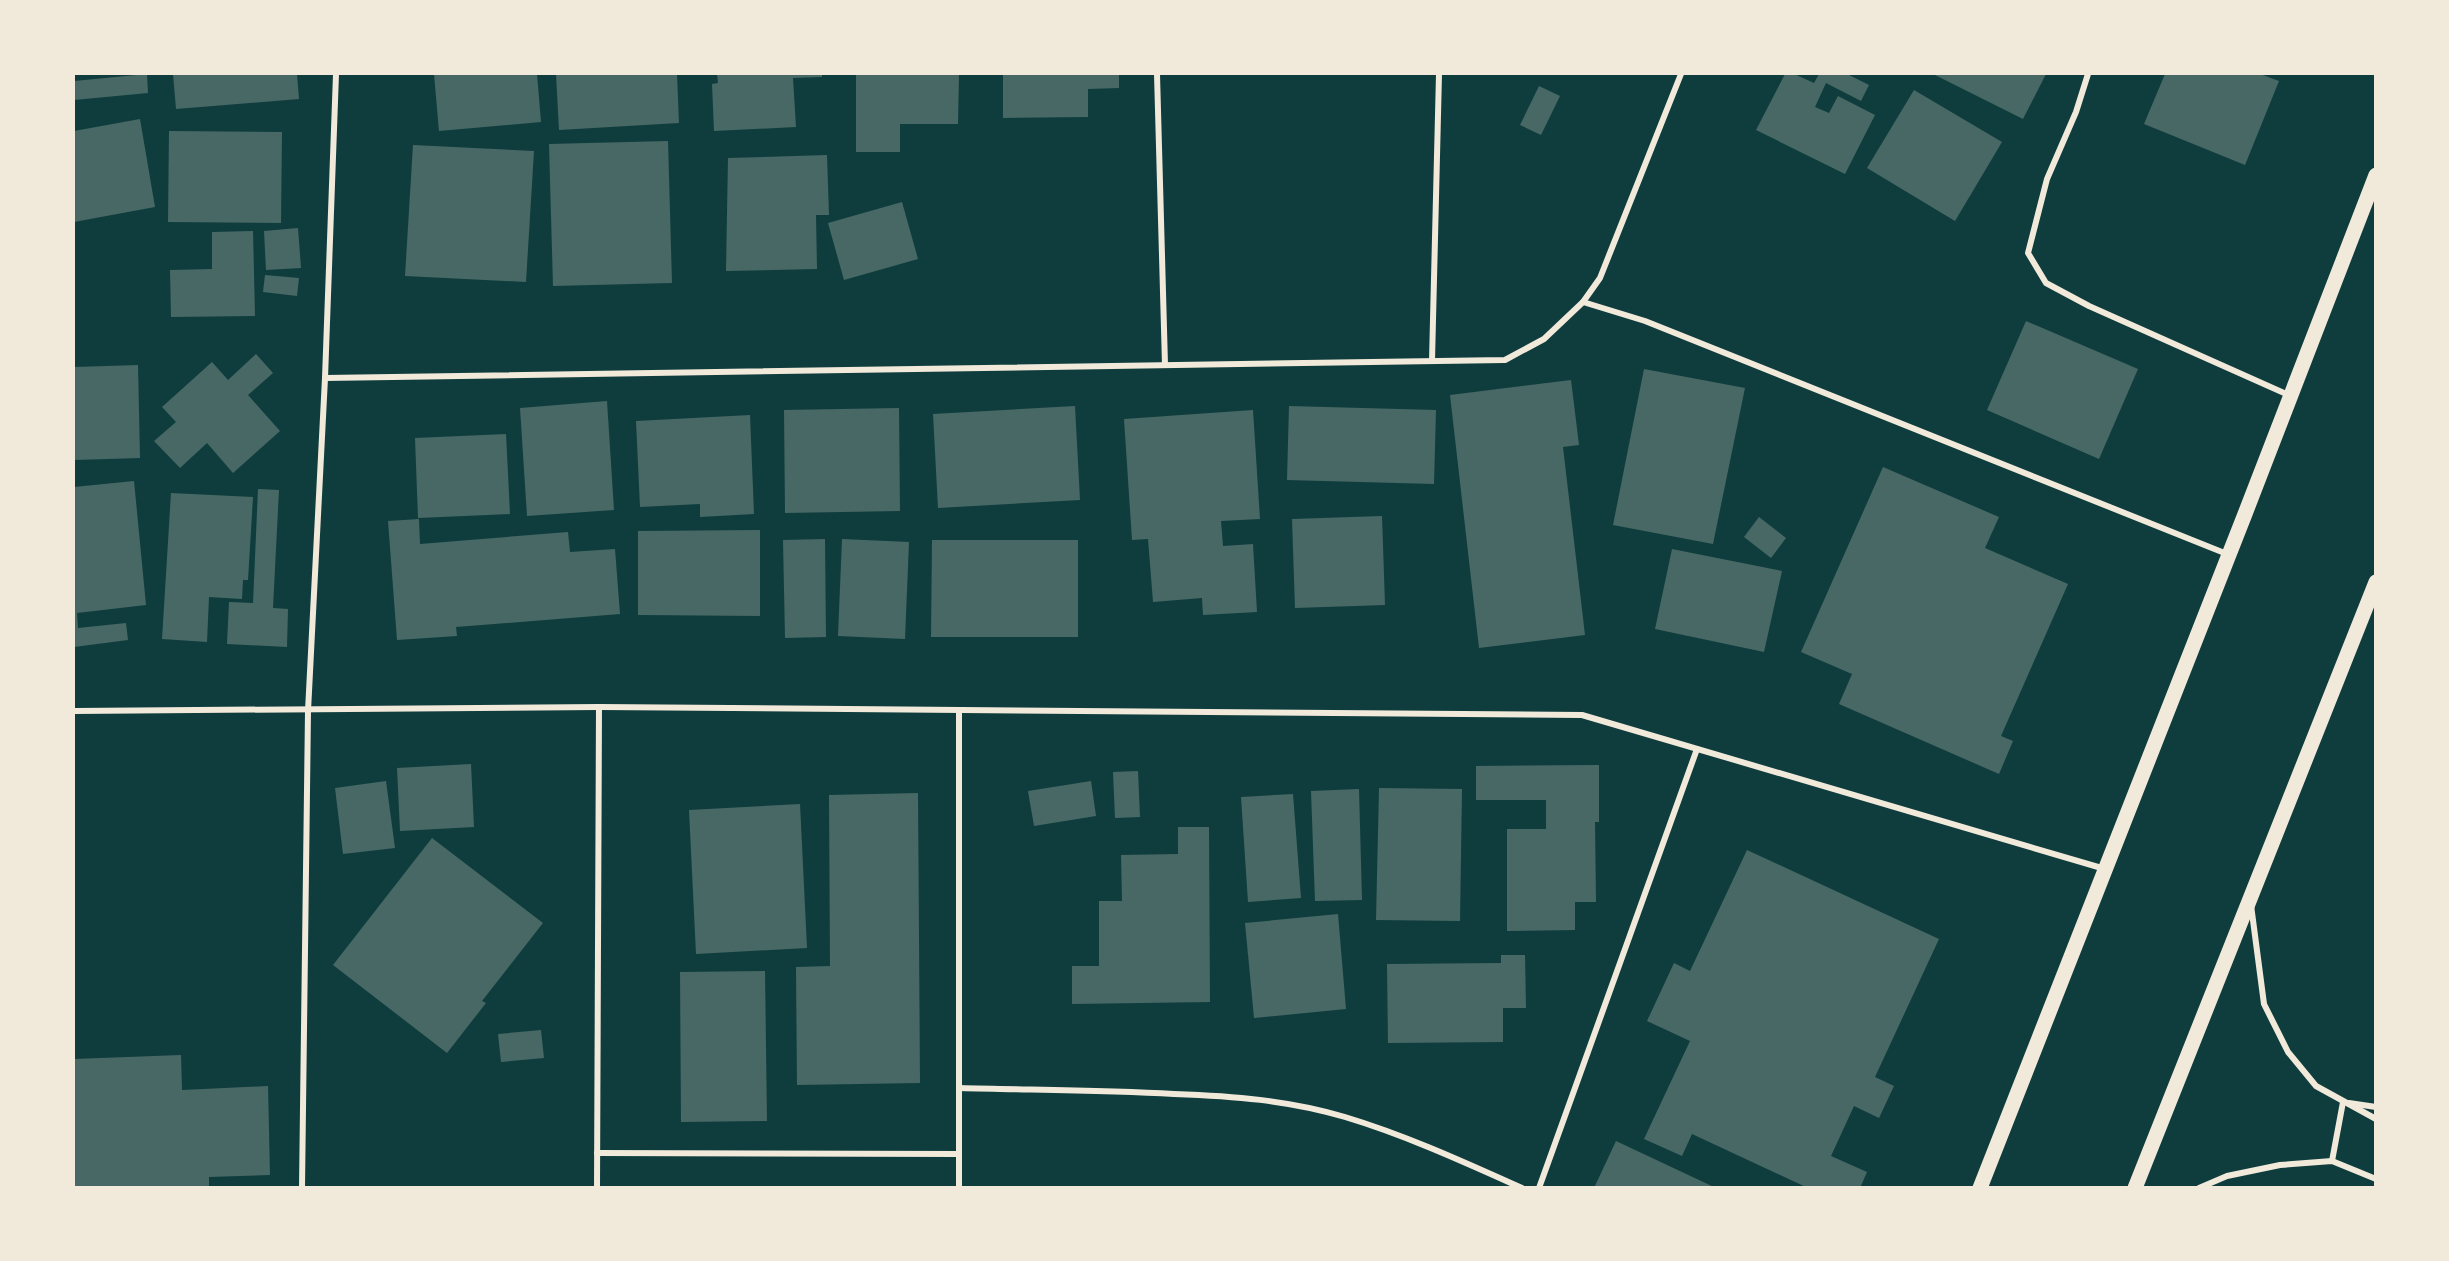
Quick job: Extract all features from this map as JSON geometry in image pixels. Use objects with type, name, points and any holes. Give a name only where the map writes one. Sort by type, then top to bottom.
[{"type":"main road","points":[[1980,1188],[2376,175]]},
{"type":"main road","points":[[2135,1188],[2376,582]]},
{"type":"street","points":[[302,1188],[308,711],[325,378],[336,74]]},
{"type":"street","points":[[1158,74],[1165,365]]},
{"type":"street","points":[[1432,361],[1439,74]]},
{"type":"street","points":[[325,378],[1505,360],[1544,339],[1583,302],[1600,278],[1681,74]]},
{"type":"street","points":[[2088,74],[2076,112],[2047,178],[2028,253],[2046,283],[2089,306],[2291,396]]},
{"type":"street","points":[[1583,302],[1645,321],[2229,555]]},
{"type":"street","points":[[597,1188],[599,707]]},
{"type":"street","points":[[74,711],[599,707],[1582,715],[2105,869]]},
{"type":"street","points":[[959,711],[959,1188]]},
{"type":"street","points":[[1539,1188],[1697,749]]},
{"type":"street","points":[[2250,896],[2265,1004],[2288,1052],[2316,1086],[2376,1119]]},
{"type":"street","points":[[960,1088],[1146,1092],[1240,1097],[1279,1102],[1344,1116],[1443,1153],[1522,1188]]},
{"type":"street","points":[[2343,1102],[2376,1107]]},
{"type":"street","points":[[2332,1161],[2343,1102]]},
{"type":"street","points":[[597,1153],[959,1154]]},
{"type":"street","points":[[2199,1188],[2227,1176],[2280,1165],[2332,1161],[2376,1179]]},
{"type":"building","points":[[147,74],[148,93],[74,100],[74,81]]},
{"type":"building","points":[[173,74],[297,74],[299,99],[176,109]]},
{"type":"building","points":[[434,74],[537,74],[541,122],[439,131]]},
{"type":"building","points":[[556,74],[677,74],[679,123],[559,130]]},
{"type":"building","points":[[717,74],[822,74],[822,77],[793,78],[796,127],[714,131],[712,84],[718,83]]},
{"type":"building","points":[[856,74],[959,74],[958,124],[900,124],[900,152],[856,152]]},
{"type":"building","points":[[1003,74],[1119,74],[1119,88],[1088,89],[1088,117],[1003,118]]},
{"type":"building","points":[[1785,74],[1794,74],[1814,83],[1819,74],[1847,74],[1869,85],[1861,101],[1826,83],[1815,107],[1829,113],[1838,96],[1875,115],[1845,174],[1756,130]]},
{"type":"building","points":[[1935,74],[2046,74],[2023,119]]},
{"type":"building","points":[[2165,74],[2260,74],[2279,81],[2245,165],[2144,124]]},
{"type":"building","points":[[1539,86],[1560,96],[1541,135],[1520,125]]},
{"type":"building","points":[[1914,90],[2002,142],[1955,221],[1867,168]]},
{"type":"building","points":[[140,119],[155,207],[74,222],[74,131]]},
{"type":"building","points":[[169,131],[282,132],[281,223],[168,222]]},
{"type":"building","points":[[668,141],[672,283],[553,286],[549,144]]},
{"type":"building","points":[[413,145],[534,151],[526,282],[405,276]]},
{"type":"building","points":[[827,155],[829,215],[816,215],[817,269],[726,271],[728,158]]},
{"type":"building","points":[[902,202],[918,259],[844,280],[828,223]]},
{"type":"building","points":[[298,228],[301,268],[266,270],[264,231]]},
{"type":"building","points":[[253,231],[255,316],[171,317],[170,270],[212,269],[212,232]]},
{"type":"building","points":[[265,275],[299,278],[297,296],[263,292]]},
{"type":"building","points":[[2026,321],[2138,369],[2099,459],[1987,410]]},
{"type":"building","points":[[256,354],[273,373],[248,395],[280,431],[233,473],[207,443],[180,468],[154,441],[176,422],[162,407],[212,362],[228,380]]},
{"type":"building","points":[[138,365],[140,458],[74,460],[74,367]]},
{"type":"building","points":[[1644,369],[1745,388],[1713,544],[1613,525]]},
{"type":"building","points":[[1571,380],[1579,445],[1563,447],[1585,635],[1479,648],[1450,395]]},
{"type":"building","points":[[607,401],[614,510],[527,516],[520,408]]},
{"type":"building","points":[[1075,406],[1080,500],[938,508],[933,414]]},
{"type":"building","points":[[1289,406],[1436,410],[1434,484],[1287,480]]},
{"type":"building","points":[[899,408],[900,511],[785,513],[784,410]]},
{"type":"building","points":[[1253,410],[1260,519],[1221,521],[1223,546],[1253,544],[1257,612],[1203,615],[1202,598],[1153,602],[1148,539],[1132,540],[1124,419]]},
{"type":"building","points":[[750,415],[754,514],[700,517],[700,504],[640,507],[636,421]]},
{"type":"building","points":[[506,434],[510,514],[418,518],[415,438]]},
{"type":"building","points":[[1883,467],[1999,517],[1985,548],[2068,584],[2001,736],[2013,741],[1999,774],[1839,704],[1852,674],[1801,652]]},
{"type":"building","points":[[134,481],[146,605],[77,613],[78,628],[126,623],[128,640],[74,647],[74,487]]},
{"type":"building","points":[[258,489],[279,490],[273,608],[288,609],[287,647],[227,644],[229,602],[253,603]]},
{"type":"building","points":[[171,493],[253,497],[248,580],[243,580],[242,599],[209,597],[207,642],[162,639]]},
{"type":"building","points":[[1382,516],[1385,605],[1295,608],[1292,519]]},
{"type":"building","points":[[1759,517],[1786,538],[1771,558],[1744,537]]},
{"type":"building","points":[[419,519],[420,544],[568,532],[570,552],[615,549],[620,614],[456,627],[457,636],[397,640],[388,521]]},
{"type":"building","points":[[760,530],[760,616],[638,615],[638,531]]},
{"type":"building","points":[[825,539],[826,637],[785,638],[783,540]]},
{"type":"building","points":[[842,539],[909,542],[905,639],[838,636]]},
{"type":"building","points":[[932,540],[1078,540],[1078,637],[931,637]]},
{"type":"building","points":[[1672,549],[1782,571],[1764,652],[1655,629]]},
{"type":"building","points":[[471,764],[474,827],[400,831],[397,768]]},
{"type":"building","points":[[1599,765],[1599,822],[1595,822],[1596,902],[1575,902],[1575,930],[1507,931],[1507,829],[1546,829],[1546,800],[1476,800],[1476,766]]},
{"type":"building","points":[[1138,771],[1140,817],[1115,818],[1113,772]]},
{"type":"building","points":[[386,781],[395,848],[343,854],[335,788]]},
{"type":"building","points":[[1091,781],[1096,816],[1034,826],[1028,791]]},
{"type":"building","points":[[1379,788],[1462,789],[1460,921],[1376,920]]},
{"type":"building","points":[[1359,789],[1362,900],[1315,901],[1311,791]]},
{"type":"building","points":[[918,793],[920,1083],[797,1085],[796,967],[830,966],[829,795]]},
{"type":"building","points":[[1293,794],[1301,898],[1248,902],[1241,797]]},
{"type":"building","points":[[800,804],[807,948],[696,954],[689,810]]},
{"type":"building","points":[[1178,827],[1209,827],[1210,1002],[1072,1004],[1072,966],[1099,966],[1099,901],[1122,901],[1121,855],[1178,854]]},
{"type":"building","points":[[432,838],[543,923],[482,1001],[486,1003],[447,1053],[333,965]]},
{"type":"building","points":[[1747,850],[1939,939],[1875,1077],[1894,1086],[1879,1118],[1854,1106],[1831,1156],[1867,1172],[1860,1188],[1808,1188],[1692,1134],[1682,1156],[1644,1139],[1690,1041],[1647,1021],[1674,963],[1690,971]]},
{"type":"building","points":[[1338,914],[1346,1009],[1254,1018],[1245,923]]},
{"type":"building","points":[[1501,955],[1525,955],[1526,1008],[1503,1008],[1503,1042],[1388,1043],[1387,964],[1501,963]]},
{"type":"building","points":[[765,971],[767,1121],[681,1122],[680,972]]},
{"type":"building","points":[[541,1030],[544,1058],[501,1062],[498,1034]]},
{"type":"building","points":[[181,1055],[182,1090],[268,1086],[270,1175],[209,1177],[209,1188],[74,1188],[74,1059]]},
{"type":"building","points":[[1616,1141],[1716,1188],[1594,1188]]}]
